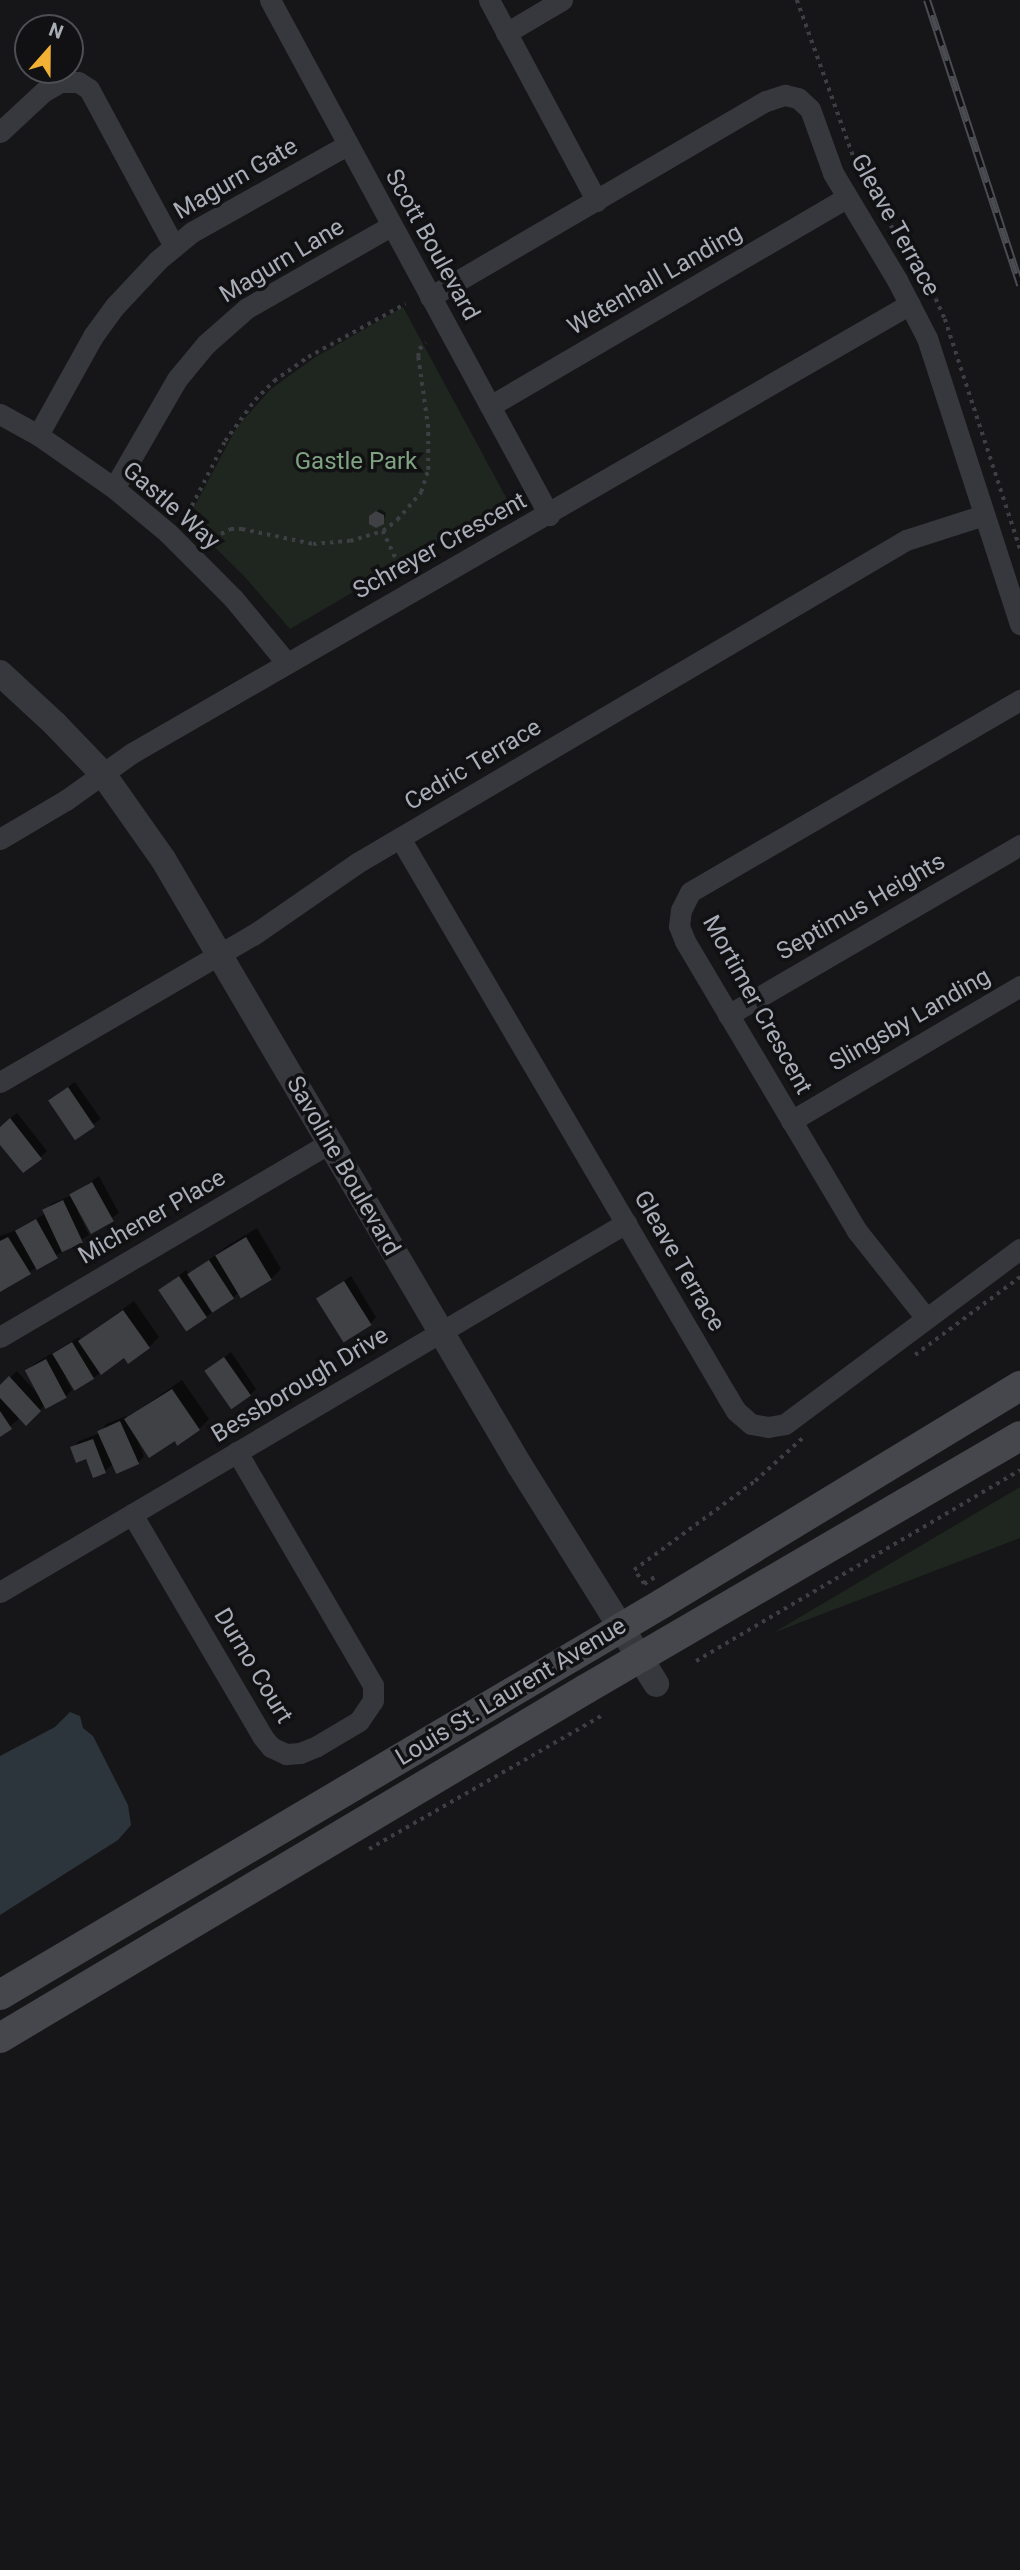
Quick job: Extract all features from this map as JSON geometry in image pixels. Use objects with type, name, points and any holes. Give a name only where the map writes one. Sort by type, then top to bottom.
[{"type":"main road","name":"Louis St. Laurent Avenue","points":[[0,1995],[622,1627],[1020,1386]]},
{"type":"main road","name":"Louis St. Laurent Avenue","points":[[0,2038],[640,1657],[1020,1436]]},
{"type":"street","name":"Scott Boulevard","points":[[270,0],[549,514]]},
{"type":"street","points":[[489,0],[597,201]]},
{"type":"street","points":[[506,33],[562,0]]},
{"type":"street","points":[[0,132],[43,92],[60,82],[78,82],[89,89],[174,246]]},
{"type":"street","name":"Gleave Terrace","points":[[430,297],[766,100],[785,95],[798,98],[810,108],[833,173],[910,304],[933,354],[1020,624]]},
{"type":"street","name":"Magurn Gate","points":[[38,435],[100,326],[134,285],[174,246],[192,232],[347,145]]},
{"type":"street","name":"Wetenhall Landing","points":[[490,406],[846,198]]},
{"type":"street","name":"Magurn Lane","points":[[114,488],[177,379],[206,344],[234,318],[262,298],[391,226]]},
{"type":"street","name":"Schreyer Crescent","points":[[0,839],[66,800],[132,753],[910,304]]},
{"type":"street","name":"Gastle Way","points":[[0,414],[38,435],[114,488],[196,559],[242,607],[286,663]]},
{"type":"street","name":"Cedric Terrace","points":[[0,1082],[253,935],[357,863],[905,540],[984,515]]},
{"type":"street","name":"Savoline Boulevard","points":[[0,673],[103,774],[163,859],[520,1466],[656,1684]]},
{"type":"street","name":"Mortimer Crescent","points":[[926,1318],[857,1231],[679,926],[681,910],[690,892],[1020,700]]},
{"type":"street","name":"Gleave Terrace","points":[[400,838],[736,1411],[751,1424],[768,1427],[785,1424],[1020,1249]]},
{"type":"street","name":"Septimus Heights","points":[[729,1014],[1020,845]]},
{"type":"street","name":"Slingsby Landing","points":[[791,1121],[1020,986]]},
{"type":"street","name":"Michener Place","points":[[0,1337],[330,1143]]},
{"type":"street","name":"Bessborough Drive","points":[[0,1592],[626,1223]]},
{"type":"street","name":"Durno Court","points":[[132,1514],[262,1736],[271,1747],[286,1754],[300,1754],[317,1746],[359,1721],[373,1700],[373,1685],[237,1452]]},
{"type":"path","points":[[184,521],[225,441],[255,400],[274,381],[308,357],[405,304]]},
{"type":"path","points":[[206,542],[230,529],[254,531],[313,544],[350,541],[383,531],[415,501],[425,481],[428,428],[418,357],[419,349],[426,343]]},
{"type":"path","points":[[383,531],[400,567]]},
{"type":"path","points":[[912,1356],[1020,1277]]},
{"type":"path","points":[[644,1584],[634,1570],[755,1481],[813,1429]]},
{"type":"path","points":[[696,1661],[1020,1470]]},
{"type":"green space","name":"Gastle Park","points":[[403,307],[508,501],[290,629],[245,577],[187,520],[237,427],[271,389],[314,358]]},
{"type":"green space","points":[[1020,1487],[1020,1538],[773,1633]]},
{"type":"shaded area","points":[[70,1712],[80,1716],[83,1728],[93,1736],[128,1805],[131,1825],[118,1840],[0,1915],[0,1756],[55,1727]]},
{"type":"building","points":[[376,511],[384,515],[384,524],[376,528],[369,524],[369,516]]},
{"type":"building","points":[[68,1087],[95,1127],[75,1140],[48,1100]]},
{"type":"building","points":[[10,1118],[42,1159],[23,1173],[0,1145],[0,1127]]},
{"type":"building","points":[[92,1182],[114,1221],[91,1234],[69,1195]]},
{"type":"building","points":[[63,1200],[83,1243],[62,1252],[42,1210]]},
{"type":"building","points":[[36,1219],[58,1258],[37,1270],[15,1231]]},
{"type":"building","points":[[8,1237],[31,1274],[0,1292],[0,1241]]},
{"type":"building","points":[[246,1237],[272,1280],[241,1298],[215,1256]]},
{"type":"building","points":[[209,1260],[234,1299],[212,1313],[187,1274]]},
{"type":"building","points":[[179,1276],[207,1317],[186,1331],[158,1290]]},
{"type":"building","points":[[344,1281],[372,1325],[344,1343],[316,1298]]},
{"type":"building","points":[[123,1310],[150,1348],[128,1364],[124,1358],[101,1375],[78,1341]]},
{"type":"building","points":[[72,1342],[94,1379],[74,1391],[52,1354]]},
{"type":"building","points":[[224,1357],[251,1396],[231,1409],[204,1371]]},
{"type":"building","points":[[46,1359],[67,1398],[45,1409],[25,1370]]},
{"type":"building","points":[[9,1376],[41,1411],[26,1426],[0,1398],[0,1385]]},
{"type":"building","points":[[172,1389],[200,1430],[177,1446],[175,1441],[149,1458],[124,1419]]},
{"type":"building","points":[[0,1411],[12,1429],[0,1437]]},
{"type":"building","points":[[120,1421],[139,1464],[116,1474],[97,1431]]},
{"type":"building","points":[[93,1439],[106,1473],[93,1478],[86,1459],[76,1463],[70,1447]]},
{"type":"railway","points":[[927,0],[1020,285]]}]
